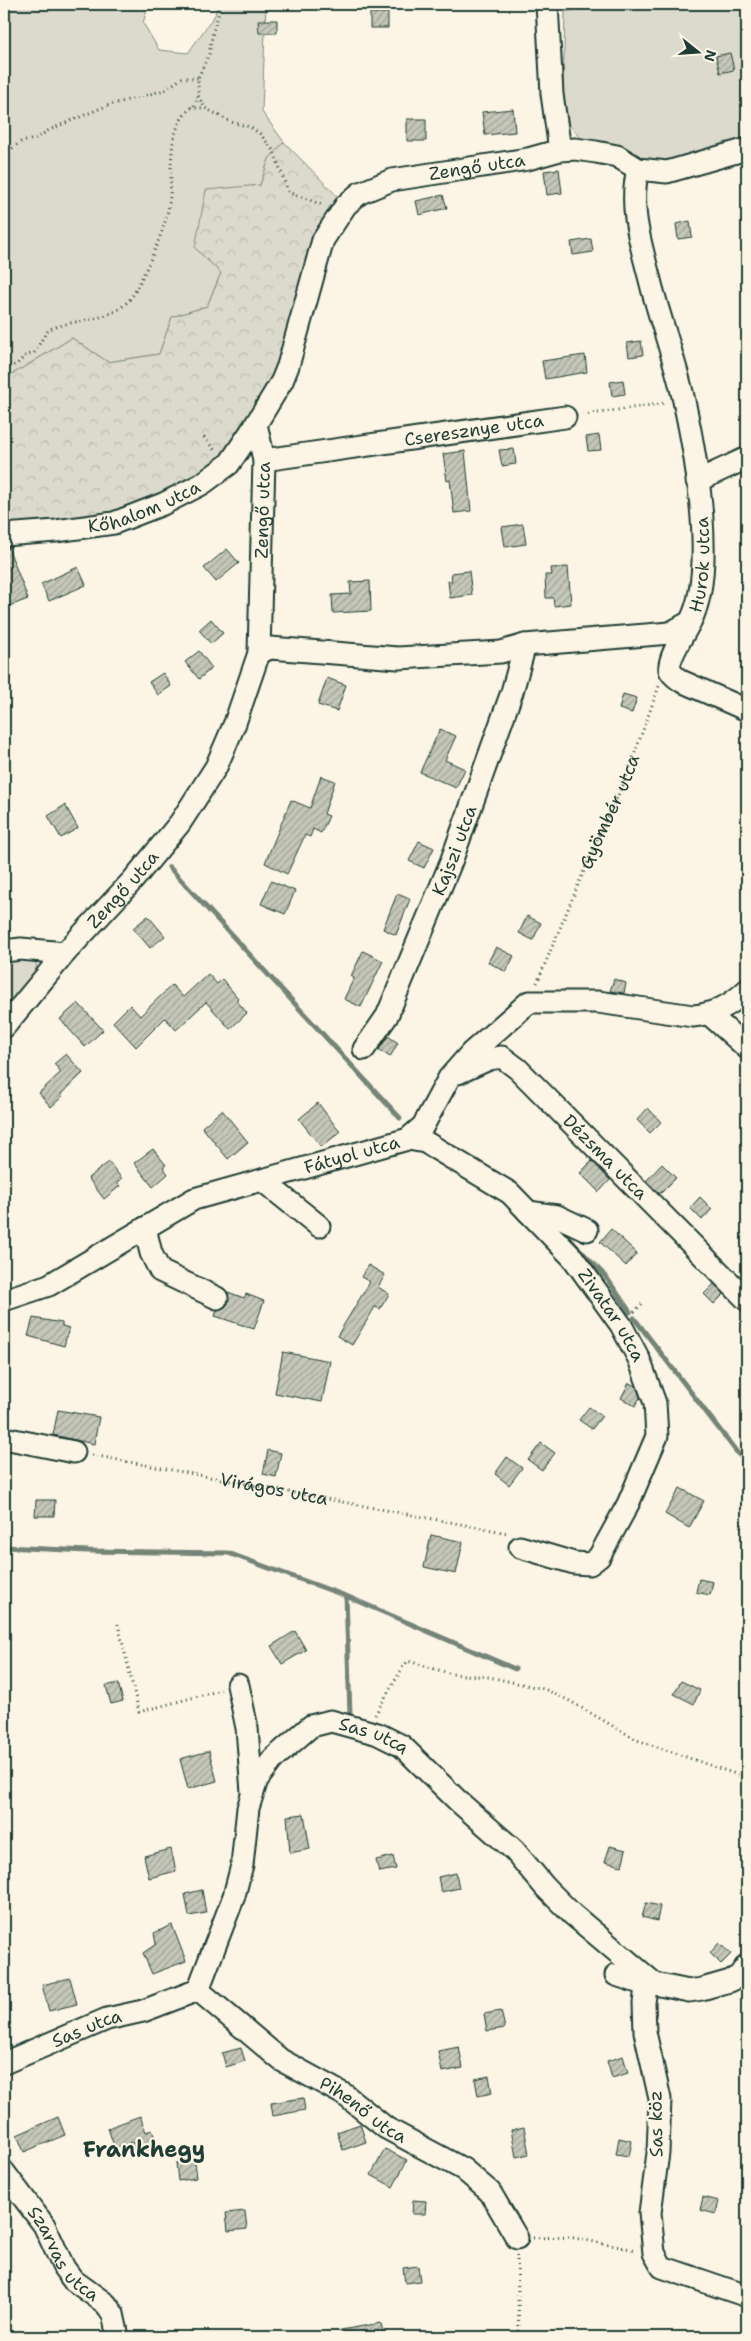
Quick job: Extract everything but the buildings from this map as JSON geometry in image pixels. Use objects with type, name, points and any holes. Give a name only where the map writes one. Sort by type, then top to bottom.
[{"type":"street","points":[[547,4],[552,94],[560,150]]},
{"type":"street","name":"Zengő utca","points":[[4,1027],[65,953],[133,880],[180,823],[216,767],[236,723],[259,652],[264,460],[256,424],[285,374],[303,318],[323,240],[346,205],[360,194],[392,180],[528,159],[560,150],[575,149],[617,156],[638,169]]},
{"type":"street","points":[[638,169],[666,172],[747,149]]},
{"type":"street","name":"Hurok utca","points":[[259,652],[270,648],[398,658],[501,652],[525,645],[670,632],[690,622],[699,594],[704,534],[684,400],[665,338],[634,220],[634,188],[638,169]]},
{"type":"street","name":"Cseresznye utca","points":[[264,460],[565,417]]},
{"type":"street","name":"Kőhalom utca","points":[[4,535],[56,532],[114,523],[163,504],[202,484],[229,464],[256,424]]},
{"type":"street","points":[[697,481],[747,458]]},
{"type":"street","points":[[690,622],[671,661],[670,670],[681,681],[747,710]]},
{"type":"street","name":"Kajszi utca","points":[[364,1049],[387,1016],[451,862],[512,692],[525,645]]},
{"type":"street","points":[[4,951],[21,949],[65,953]]},
{"type":"street","points":[[530,1002],[598,1002],[678,1015],[709,1014],[736,1001],[747,990]]},
{"type":"street","name":"Fátyol utca","points":[[4,1300],[49,1286],[194,1199],[408,1140],[423,1126],[449,1078],[470,1053],[530,1002]]},
{"type":"street","points":[[709,1014],[747,1048]]},
{"type":"street","name":"Dézsma utca","points":[[449,1078],[477,1064],[502,1057],[518,1069],[747,1300]]},
{"type":"street","name":"Zivatar utca","points":[[408,1140],[425,1142],[510,1193],[573,1258],[621,1325],[639,1359],[655,1404],[657,1436],[636,1488],[599,1557],[590,1564],[574,1563],[518,1541]]},
{"type":"street","points":[[262,1180],[320,1226]]},
{"type":"street","points":[[528,1212],[557,1216],[587,1230]]},
{"type":"street","points":[[145,1228],[151,1253],[160,1270],[217,1298]]},
{"type":"street","points":[[4,1438],[74,1452]]},
{"type":"street","points":[[238,1685],[246,1728],[252,1792]]},
{"type":"street","name":"Sas utca","points":[[4,2063],[107,2020],[143,2012],[198,1990],[234,1896],[242,1865],[248,1808],[257,1780],[273,1759],[311,1726],[332,1721],[367,1731],[402,1746],[458,1801],[514,1850],[545,1887],[572,1914],[647,1982],[666,1988],[689,1991],[702,1989],[738,1976],[747,1965]]},
{"type":"street","points":[[616,1975],[647,1982]]},
{"type":"street","name":"Sas köz","points":[[647,1982],[644,2014],[645,2032],[660,2098],[658,2153],[650,2214],[658,2260]]},
{"type":"street","name":"Pihenő utca","points":[[198,1990],[281,2060],[345,2095],[386,2128],[463,2169],[490,2192],[517,2238]]},
{"type":"street","name":"Szarvas utca","points":[[4,2172],[44,2225],[64,2268],[73,2280],[106,2304],[113,2314],[118,2337]]},
{"type":"street","points":[[658,2260],[747,2296]]},
{"type":"path","points":[[4,369],[17,364],[26,355],[34,353],[49,330],[70,323],[106,317],[119,310],[130,299],[162,230],[168,208],[174,138],[182,119],[197,102],[198,78],[210,54],[213,31],[222,4]]},
{"type":"path","points":[[4,154],[21,142],[36,139],[49,130],[106,106],[165,90],[182,78],[198,78]]},
{"type":"path","points":[[198,96],[205,108]]},
{"type":"path","points":[[191,108],[205,108],[231,122],[254,130],[264,138],[274,151],[286,190],[290,194],[325,206],[346,205]]},
{"type":"path","name":"Cseresznye utca","points":[[565,417],[684,400]]},
{"type":"path","name":"Gyömbér utca","points":[[530,1002],[599,835],[624,783],[660,682],[670,670]]},
{"type":"path","name":"Virágos utca","points":[[74,1452],[518,1541]]},
{"type":"path","points":[[118,1624],[139,1712],[238,1685]]},
{"type":"path","points":[[367,1731],[403,1667],[408,1661],[417,1662],[452,1674],[489,1677],[544,1689],[568,1700],[637,1740],[747,1778]]},
{"type":"path","points":[[519,2337],[517,2238],[569,2237],[658,2260]]},
{"type":"green space","points":[[4,4],[149,4],[143,23],[159,50],[188,53],[215,15],[218,4],[266,4],[262,112],[284,142],[269,159],[260,185],[195,248],[221,273],[207,306],[172,317],[159,354],[108,362],[72,338],[6,378],[4,382]]},
{"type":"green space","points":[[601,4],[747,4],[747,142],[679,163],[645,165],[583,140],[569,125],[563,92],[565,12]]},
{"type":"green space","points":[[284,142],[346,205],[245,438],[163,504],[4,535],[4,382],[6,378],[72,338],[108,362],[159,354],[172,317],[207,306],[221,273],[195,248],[206,190],[260,185],[269,159]]},
{"type":"green space","points":[[4,955],[25,956],[36,963],[37,970],[4,1010]]},
{"type":"waterway","points":[[169,867],[400,1118]]},
{"type":"waterway","points":[[558,1227],[606,1277],[630,1312]]},
{"type":"waterway","points":[[634,1318],[739,1455],[747,1460]]},
{"type":"waterway","points":[[4,1547],[88,1551],[228,1553],[346,1596],[515,1669]]},
{"type":"waterway","points":[[346,1596],[350,1715]]},
{"type":"district","name":"Frankhegy","points":[[144,2149]]}]
